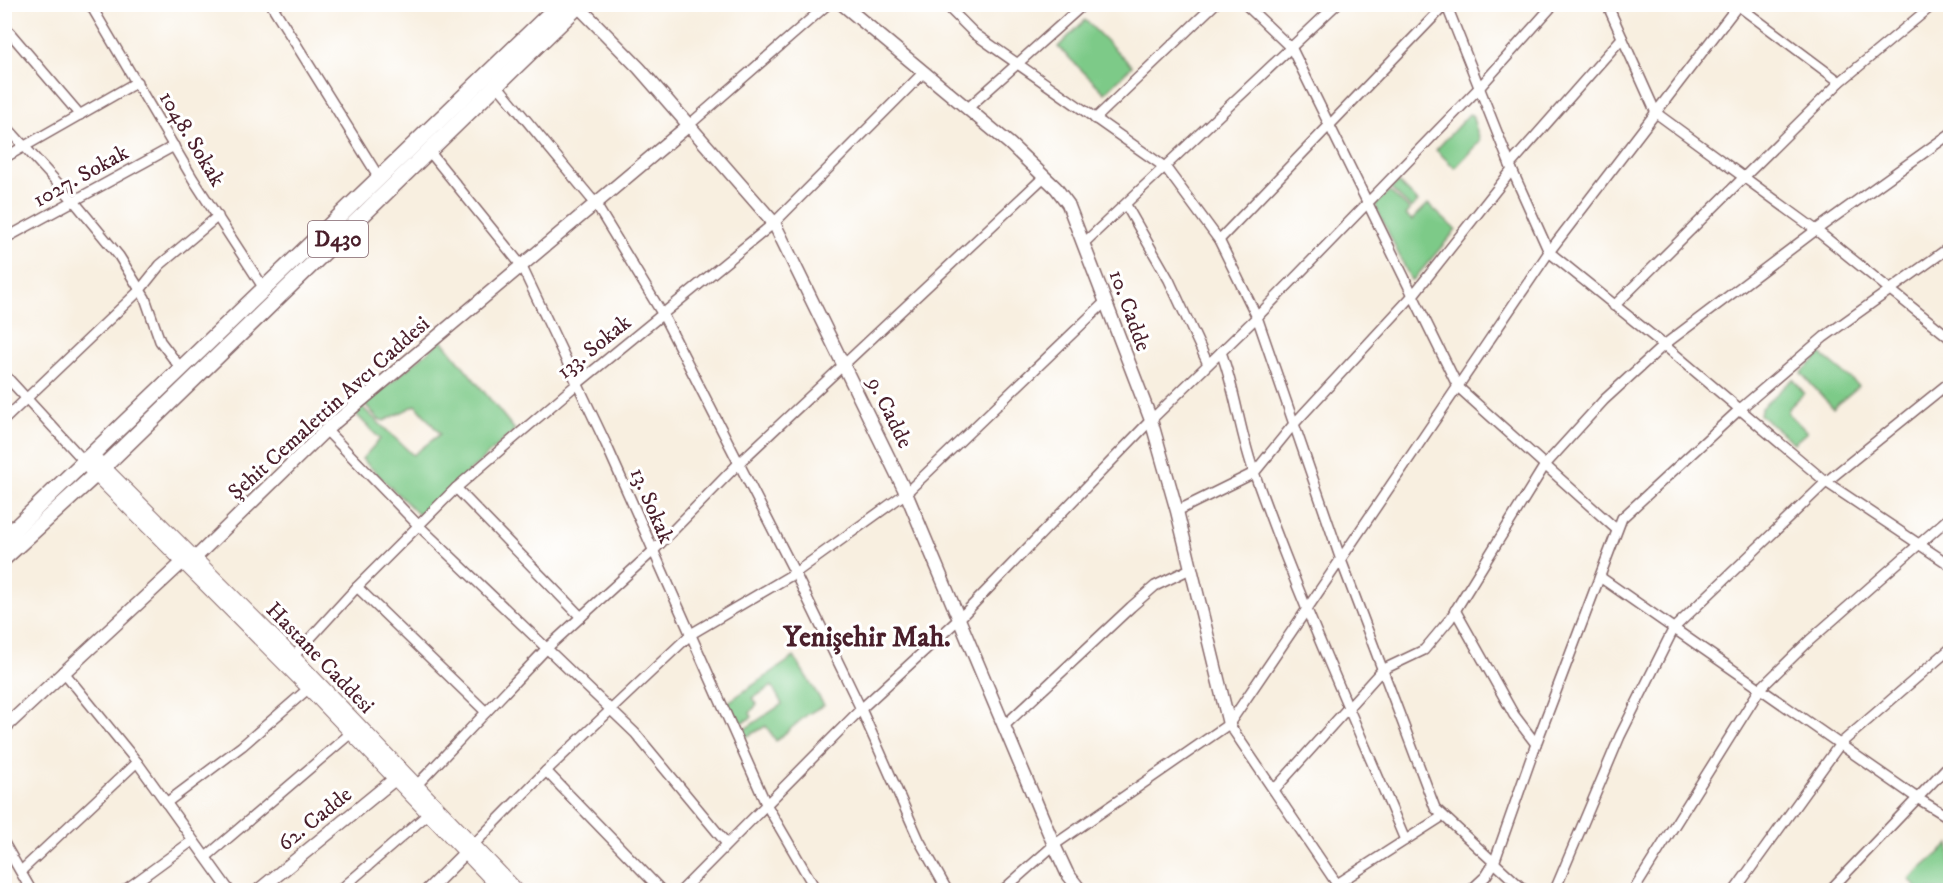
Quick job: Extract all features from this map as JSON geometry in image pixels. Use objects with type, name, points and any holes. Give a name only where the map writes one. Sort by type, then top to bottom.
[{"type":"highway","name":"D430","points":[[4,539],[560,4]]},
{"type":"highway","name":"D430","points":[[4,558],[100,470],[579,5]]},
{"type":"main road","name":"Hastane Caddesi","points":[[88,459],[293,657],[416,786],[502,891]]},
{"type":"main road","name":"Hastane Caddesi","points":[[190,559],[428,814],[516,891]]},
{"type":"street","name":"1048. Sokak","points":[[90,4],[174,146],[265,290]]},
{"type":"street","points":[[271,4],[380,179]]},
{"type":"street","points":[[689,125],[828,4]]},
{"type":"street","name":"10. Cadde","points":[[842,4],[968,108],[1045,176],[1068,204],[1151,420],[1178,512],[1190,569],[1225,698],[1229,724]]},
{"type":"street","points":[[954,4],[951,10],[953,15],[1016,64],[1166,168],[1219,240],[1257,317],[1341,560],[1435,808],[1524,891]]},
{"type":"street","points":[[968,108],[1084,4]]},
{"type":"street","points":[[1095,119],[1215,4]]},
{"type":"street","points":[[1245,4],[1292,49],[1331,124],[1458,387],[1616,529]]},
{"type":"street","points":[[1084,243],[1292,49],[1337,4]]},
{"type":"street","points":[[1219,240],[1446,4],[1511,168],[1550,252],[1665,345],[1826,482],[1950,565]]},
{"type":"street","points":[[682,891],[861,709],[960,618],[1151,420],[1257,317],[1479,88],[1554,4]]},
{"type":"street","points":[[1607,4],[1656,113],[1816,230],[1950,338]]},
{"type":"street","points":[[1614,306],[1840,82],[1934,4]]},
{"type":"street","name":"9. Cadde","points":[[579,5],[639,68],[774,223],[906,493],[1054,845],[1067,873],[1080,891]]},
{"type":"street","points":[[1003,891],[1054,845],[1229,724],[1550,252],[1737,5],[1840,82]]},
{"type":"street","points":[[4,26],[80,115]]},
{"type":"street","points":[[1178,512],[1254,473],[1293,425],[1414,294],[1511,168],[1622,38]]},
{"type":"street","name":"133. Sokak","points":[[293,657],[357,587],[456,488],[577,384],[774,223],[924,72]]},
{"type":"street","points":[[4,158],[137,82]]},
{"type":"street","points":[[497,85],[595,203],[663,315],[795,573],[861,709],[919,840],[948,891]]},
{"type":"street","points":[[4,124],[73,200],[119,256],[145,298],[160,340],[182,370]]},
{"type":"street","name":"Şehit Cemalettin Avcı Caddesi","points":[[4,728],[63,671],[190,559],[326,430],[689,125]]},
{"type":"street","points":[[1274,790],[1382,670],[1424,650],[1455,610],[1545,465],[1604,400],[1665,345],[1816,230],[1950,134]]},
{"type":"street","name":"1027. Sokak","points":[[4,239],[174,146]]},
{"type":"street","name":"13. Sokak","points":[[429,151],[521,265],[691,634],[766,804],[816,891]]},
{"type":"street","points":[[416,786],[547,648],[652,552],[740,462],[1045,176]]},
{"type":"street","points":[[1126,205],[1169,280],[1208,364]]},
{"type":"street","points":[[4,420],[140,290],[160,265],[218,216]]},
{"type":"street","points":[[1471,891],[1486,876],[1494,863],[1536,744],[1622,518],[1740,409],[1824,337],[1950,247]]},
{"type":"street","points":[[428,891],[546,771],[691,634],[795,573],[906,493],[1105,302]]},
{"type":"street","points":[[1221,352],[1229,374],[1254,473],[1307,609],[1405,840]]},
{"type":"street","points":[[4,374],[88,459]]},
{"type":"street","points":[[1555,891],[1620,736],[1674,628],[1826,482],[1950,382]]},
{"type":"street","points":[[326,430],[418,525],[635,734],[727,844]]},
{"type":"street","points":[[456,488],[581,617]]},
{"type":"street","points":[[1634,891],[1760,689],[1950,517]]},
{"type":"street","points":[[1004,726],[1155,586],[1190,569]]},
{"type":"street","points":[[1600,577],[1917,798],[1950,818]]},
{"type":"street","points":[[357,587],[486,712]]},
{"type":"street","points":[[1455,610],[1514,715],[1536,744]]},
{"type":"street","points":[[1735,891],[1840,744],[1950,649]]},
{"type":"street","points":[[63,671],[136,762],[229,891]]},
{"type":"street","points":[[166,803],[242,746],[309,688]]},
{"type":"street","points":[[1229,724],[1339,887],[1443,816]]},
{"type":"street","points":[[206,857],[351,733]]},
{"type":"street","points":[[21,871],[136,762]]},
{"type":"street","points":[[1830,891],[1950,764]]},
{"type":"street","points":[[546,771],[661,891]]},
{"type":"street","name":"62. Cadde","points":[[259,891],[396,778]]},
{"type":"street","points":[[340,891],[428,814]]},
{"type":"street","points":[[125,891],[192,841]]},
{"type":"street","points":[[4,843],[31,891]]},
{"type":"green space","points":[[1085,20],[1132,66],[1105,93],[1058,47]]},
{"type":"green space","points":[[1469,114],[1472,115],[1480,141],[1455,168],[1436,150]]},
{"type":"green space","points":[[1398,182],[1418,202],[1411,208],[1391,189]]},
{"type":"green space","points":[[1389,191],[1410,210],[1406,215],[1412,220],[1428,204],[1456,230],[1411,280],[1375,205]]},
{"type":"green space","points":[[442,340],[515,430],[420,516],[362,459],[380,439],[355,413],[362,407],[413,455],[440,434],[416,405],[384,421],[378,419],[365,404]]},
{"type":"green space","points":[[1821,354],[1859,386],[1833,408],[1801,373]]},
{"type":"green space","points":[[1793,379],[1804,393],[1788,409],[1788,413],[1807,432],[1794,443],[1760,415],[1761,408]]},
{"type":"green space","points":[[794,657],[824,705],[808,714],[776,741],[766,726],[746,737],[742,731],[782,704],[772,686],[753,698],[757,704],[750,713],[752,717],[739,725],[727,703]]},
{"type":"green space","points":[[1950,844],[1950,890],[1919,890],[1909,879]]},
{"type":"district","name":"Yenişehir Mah.","points":[[867,636]]}]
